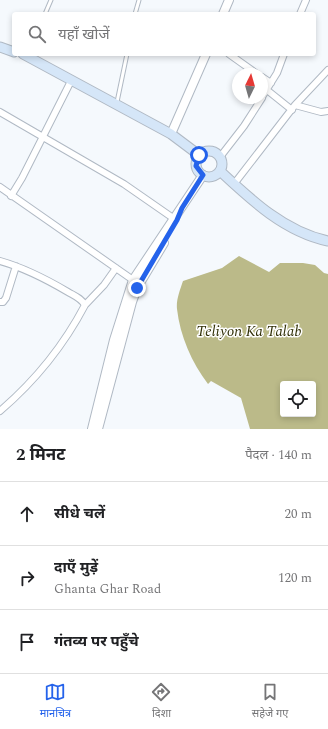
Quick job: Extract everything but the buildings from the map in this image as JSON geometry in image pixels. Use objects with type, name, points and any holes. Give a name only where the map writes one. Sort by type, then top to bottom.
[{"type":"main road","points":[[0,48],[12,51]]},
{"type":"main road","points":[[29,56],[171,134],[199,155]]},
{"type":"main road","points":[[208,151],[213,151],[220,157],[222,162],[220,171],[215,175],[203,175],[196,166],[199,155],[208,151]]},
{"type":"main road","points":[[220,171],[266,212],[291,227],[328,241]]},
{"type":"street","points":[[224,12],[228,0]]},
{"type":"street","points":[[301,12],[306,0]]},
{"type":"street","points":[[171,134],[205,56]]},
{"type":"street","points":[[232,56],[249,68]]},
{"type":"street","points":[[268,88],[277,73],[283,56]]},
{"type":"street","points":[[234,184],[293,108],[328,70]]},
{"type":"street","points":[[11,196],[22,178],[71,80]]},
{"type":"street","points":[[268,91],[293,108],[320,112],[328,111]]},
{"type":"street","points":[[220,157],[244,126],[258,104]]},
{"type":"street","points":[[0,112],[124,184],[173,218]]},
{"type":"street","points":[[92,429],[116,333],[133,280],[203,175]]},
{"type":"street","points":[[0,187],[11,196],[40,213],[133,280]]},
{"type":"street","points":[[98,429],[137,288],[177,220],[182,208]]},
{"type":"street","points":[[0,261],[51,281],[82,300],[85,305]]},
{"type":"street","points":[[0,302],[3,302],[6,298],[16,266]]},
{"type":"street","points":[[0,411],[19,394],[60,347],[85,305],[104,285],[116,268]]},
{"type":"lane","points":[[47,12],[51,0]]},
{"type":"lane","points":[[136,12],[139,0]]},
{"type":"lane","points":[[116,104],[127,56]]},
{"type":"water","name":"Teliyon Ka Talab","points":[[239,256],[269,272],[280,263],[303,263],[315,265],[324,273],[328,274],[328,429],[250,429],[241,398],[211,381],[208,384],[192,358],[181,329],[177,306],[183,281],[222,268]]},
{"type":"route","points":[[137,288],[177,220],[182,208],[203,175],[196,166],[199,155]]}]
